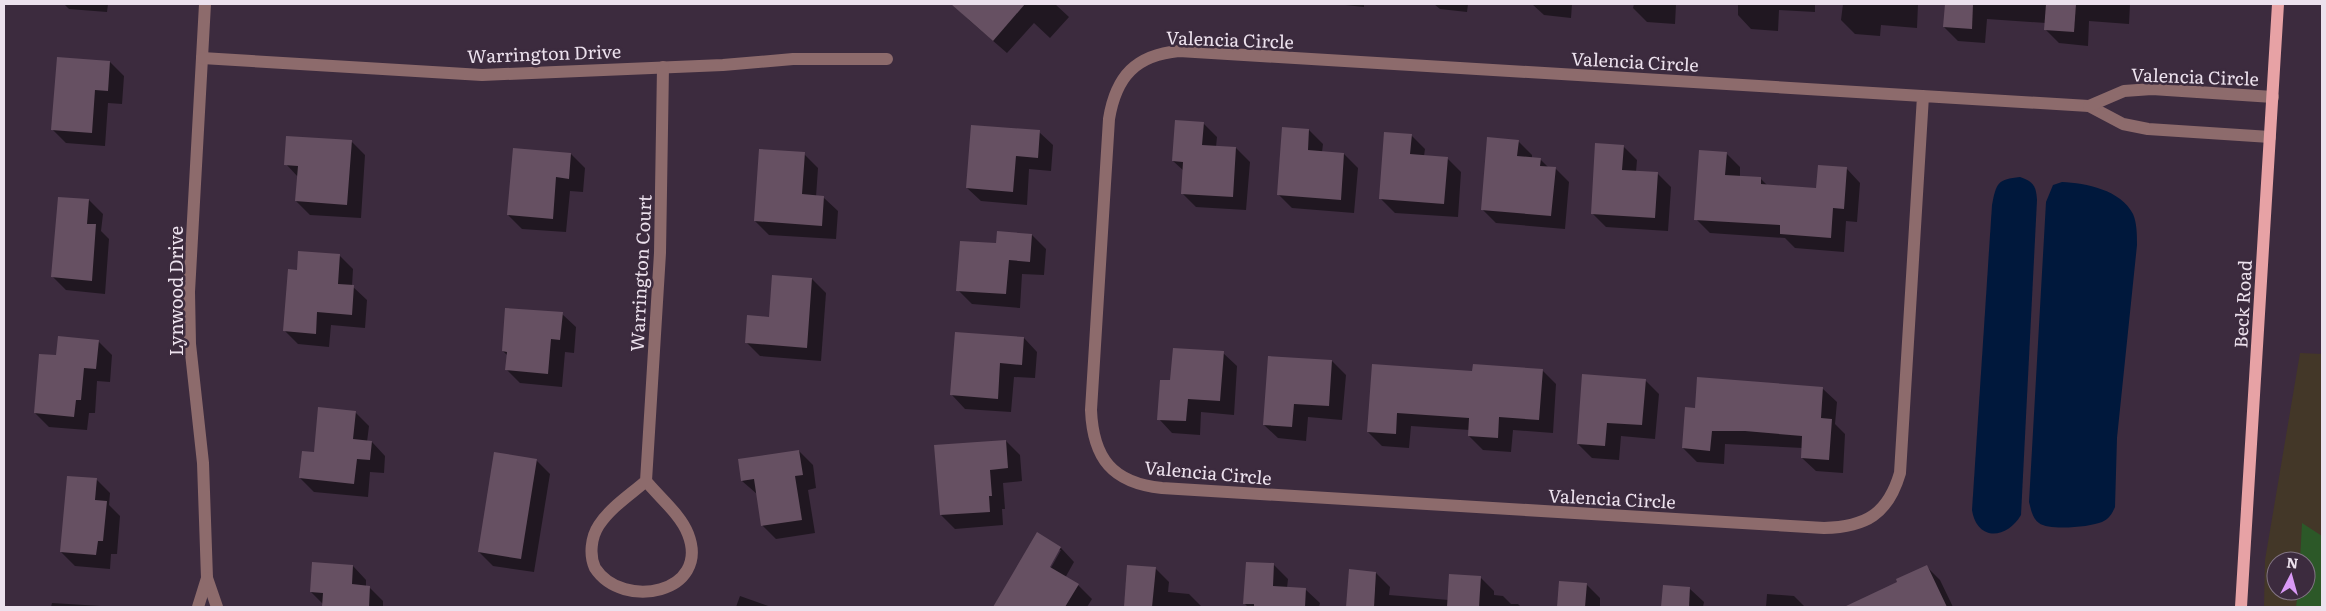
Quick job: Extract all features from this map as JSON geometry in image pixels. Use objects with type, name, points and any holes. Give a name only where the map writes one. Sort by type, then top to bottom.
[{"type":"main road","name":"Beck Road","points":[[2241,607],[2278,4]]},
{"type":"street","name":"Lynwood Drive","points":[[205,4],[189,292],[190,344],[203,463],[207,578],[217,607]]},
{"type":"street","name":"Valencia Circle","points":[[1923,96],[1900,473],[1896,489],[1883,509],[1858,524],[1824,528],[1162,488],[1133,483],[1121,477],[1102,458],[1096,445],[1091,410],[1111,102],[1129,70],[1150,56],[1180,51],[2089,106],[2123,124],[2148,129],[2270,137]]},
{"type":"street","name":"Warrington Drive","points":[[202,58],[482,75],[723,65],[793,59],[887,59]]},
{"type":"street","name":"Warrington Court","points":[[646,480],[660,253],[663,67]]},
{"type":"street","name":"Valencia Circle","points":[[2089,106],[2124,91],[2152,89],[2273,97]]},
{"type":"street","points":[[646,480],[660,499],[679,517],[688,534],[692,552],[689,570],[679,585],[659,600],[636,602],[616,595],[601,582],[592,562],[592,542],[598,526],[612,509],[646,480]]},
{"type":"street","name":"Lynwood Drive","points":[[198,607],[207,578]]},
{"type":"shaded area","points":[[2300,353],[2322,354],[2322,607],[2264,607],[2266,554],[2266,601],[2316,601],[2316,551],[2267,551]]},
{"type":"green space","points":[[2302,523],[2322,536],[2322,607],[2296,607],[2297,601],[2316,601],[2316,551],[2301,551]]},
{"type":"water","points":[[2020,177],[2033,185],[2037,200],[2021,515],[2008,529],[1993,534],[1980,528],[1972,510],[1992,205],[1999,183],[2007,179]]},
{"type":"water","points":[[2062,182],[2092,186],[2120,199],[2133,214],[2137,245],[2117,438],[2115,507],[2110,516],[2102,522],[2079,527],[2060,528],[2039,523],[2033,516],[2029,502],[2046,202],[2053,185]]},
{"type":"building","points":[[951,4],[1025,4],[993,41]]},
{"type":"building","points":[[1945,4],[1973,4],[1972,29],[1943,27]]},
{"type":"building","points":[[2046,4],[2076,4],[2074,32],[2044,30]]},
{"type":"building","points":[[57,57],[110,61],[108,91],[95,90],[92,133],[51,130]]},
{"type":"building","points":[[1175,120],[1204,122],[1202,145],[1236,147],[1233,197],[1181,194],[1183,162],[1172,161]]},
{"type":"building","points":[[971,125],[1040,130],[1038,158],[1016,156],[1013,192],[966,188]]},
{"type":"building","points":[[1282,127],[1309,129],[1308,150],[1344,153],[1341,200],[1277,195]]},
{"type":"building","points":[[1384,132],[1412,134],[1410,154],[1448,157],[1444,204],[1379,199]]},
{"type":"building","points":[[286,136],[352,140],[347,205],[295,201],[298,166],[284,165]]},
{"type":"building","points":[[1487,137],[1519,140],[1517,156],[1541,158],[1540,166],[1556,167],[1551,216],[1481,210]]},
{"type":"building","points":[[1595,143],[1624,145],[1622,170],[1658,172],[1655,218],[1591,214]]},
{"type":"building","points":[[513,148],[571,153],[569,179],[556,177],[553,219],[507,215]]},
{"type":"building","points":[[759,149],[805,152],[802,194],[824,196],[822,226],[754,221]]},
{"type":"building","points":[[1699,150],[1727,152],[1725,175],[1761,177],[1761,184],[1816,188],[1818,165],[1847,167],[1844,209],[1833,208],[1831,238],[1780,234],[1780,225],[1694,220]]},
{"type":"building","points":[[58,197],[89,199],[87,224],[96,224],[92,281],[51,277]]},
{"type":"building","points":[[997,231],[1032,234],[1030,262],[1009,260],[1006,294],[956,291],[960,241],[996,243]]},
{"type":"building","points":[[298,251],[340,254],[338,284],[354,285],[352,315],[317,312],[316,334],[283,331],[288,269],[297,270]]},
{"type":"building","points":[[772,275],[812,278],[807,348],[745,343],[747,315],[769,317]]},
{"type":"building","points":[[505,308],[563,312],[560,340],[551,339],[548,374],[505,370],[507,352],[502,351]]},
{"type":"building","points":[[955,332],[1024,337],[1022,365],[1000,363],[998,399],[950,395]]},
{"type":"building","points":[[58,336],[99,340],[96,369],[84,368],[81,400],[76,400],[74,417],[34,413],[39,354],[56,355]]},
{"type":"building","points":[[1173,348],[1224,351],[1220,401],[1188,399],[1186,421],[1157,420],[1160,380],[1170,380]]},
{"type":"building","points":[[1268,356],[1332,360],[1329,406],[1294,404],[1292,427],[1263,425]]},
{"type":"building","points":[[1372,364],[1472,371],[1473,364],[1543,369],[1539,420],[1499,417],[1498,438],[1468,436],[1469,418],[1397,413],[1396,434],[1367,432]]},
{"type":"building","points":[[1582,374],[1646,379],[1642,425],[1607,423],[1605,446],[1577,444]]},
{"type":"building","points":[[1697,377],[1823,387],[1821,418],[1832,419],[1829,460],[1801,458],[1802,436],[1745,431],[1712,431],[1710,451],[1682,448],[1685,407],[1695,408]]},
{"type":"building","points":[[318,407],[356,411],[353,439],[372,441],[370,460],[357,459],[354,484],[299,478],[302,451],[314,452]]},
{"type":"building","points":[[1006,440],[1008,468],[990,470],[992,496],[989,496],[990,512],[940,515],[934,445]]},
{"type":"building","points":[[799,450],[803,475],[795,476],[802,520],[761,526],[754,479],[741,481],[738,459]]},
{"type":"building","points":[[494,452],[537,459],[521,559],[478,552]]},
{"type":"building","points":[[67,476],[97,478],[95,500],[107,501],[103,541],[98,541],[96,555],[60,552]]},
{"type":"building","points":[[1037,532],[1061,547],[1050,567],[1079,584],[1065,607],[993,607]]},
{"type":"building","points":[[312,562],[353,565],[352,584],[370,586],[369,607],[322,607],[323,593],[310,592]]},
{"type":"building","points":[[1246,562],[1274,563],[1273,586],[1306,588],[1305,607],[1254,607],[1254,604],[1243,604]]},
{"type":"building","points":[[1127,565],[1156,567],[1152,607],[1124,607]]},
{"type":"building","points":[[1927,565],[1947,607],[1844,607],[1897,582],[1896,579]]},
{"type":"building","points":[[1349,569],[1376,572],[1374,607],[1346,607]]},
{"type":"building","points":[[1449,574],[1481,576],[1479,607],[1447,607]]},
{"type":"building","points":[[1559,581],[1587,583],[1585,607],[1557,607]]},
{"type":"building","points":[[1663,585],[1690,587],[1689,607],[1661,607]]}]
